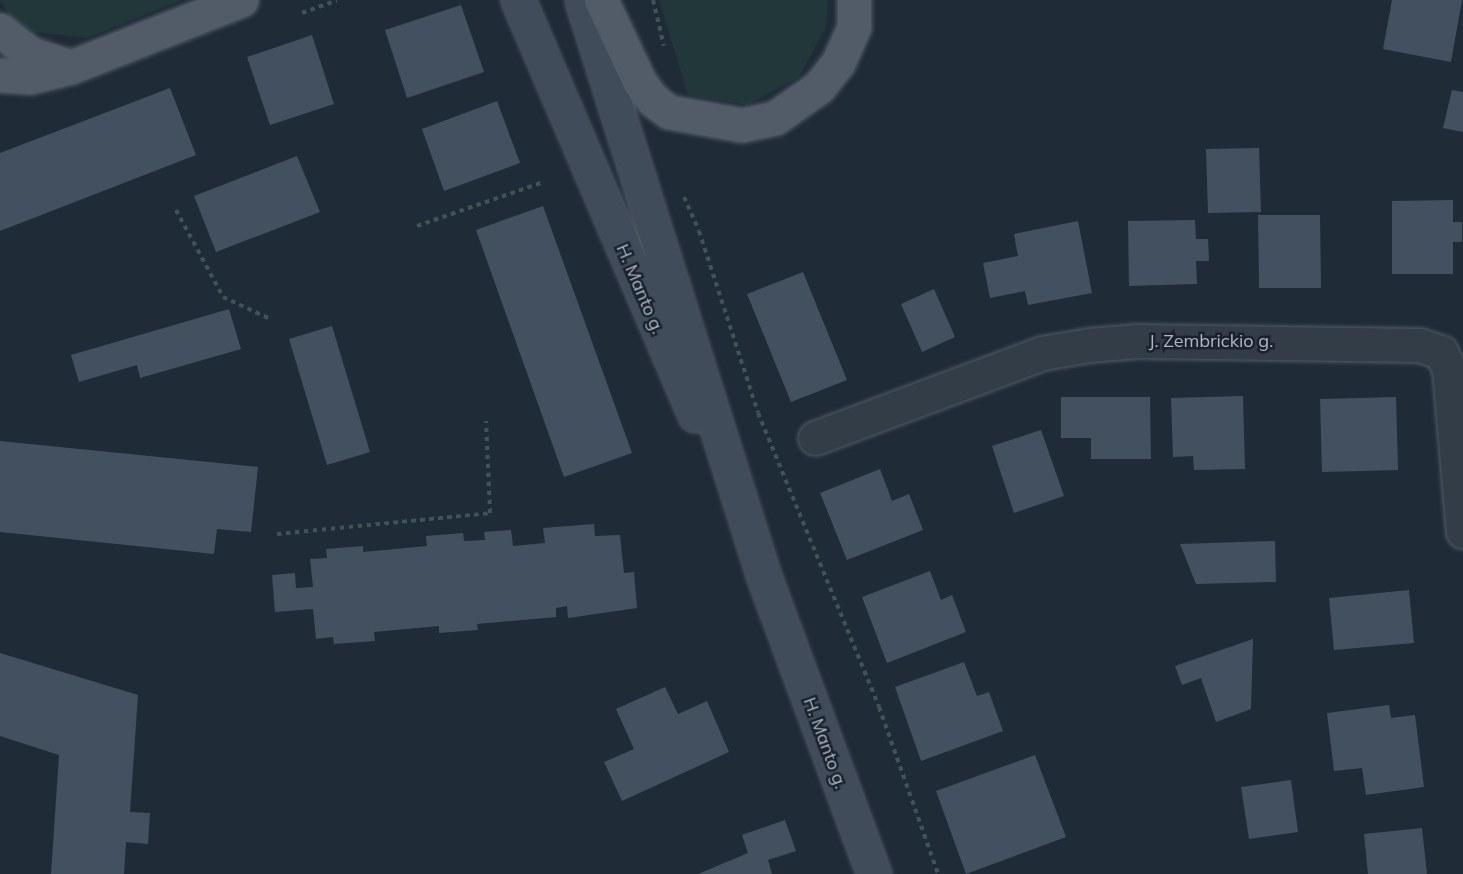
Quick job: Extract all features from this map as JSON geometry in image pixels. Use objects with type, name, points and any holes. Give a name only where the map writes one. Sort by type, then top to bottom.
[{"type":"main road","points":[[0,75],[30,77],[71,67],[241,0]]},
{"type":"main road","name":"H. Manto g.","points":[[518,0],[764,577],[874,874]]},
{"type":"main road","name":"H. Manto g.","points":[[582,0],[764,577]]},
{"type":"main road","points":[[601,0],[639,81],[653,100],[669,112],[742,125],[776,118],[819,87],[838,63],[854,27],[854,0]]},
{"type":"main road","points":[[0,30],[31,54],[71,67]]},
{"type":"street","name":"J. Zembrickio g.","points":[[814,438],[1042,353],[1065,349],[1137,341],[1419,345],[1441,352],[1449,369],[1463,531]]},
{"type":"path","points":[[302,13],[337,0]]},
{"type":"path","points":[[417,226],[543,182]]},
{"type":"path","points":[[176,210],[223,297],[268,318]]},
{"type":"path","points":[[699,231],[759,413],[879,708],[938,874]]},
{"type":"path","points":[[277,534],[490,513],[486,421]]},
{"type":"green space","points":[[0,0],[182,0],[87,38],[34,32],[11,18]]},
{"type":"green space","points":[[659,0],[828,0],[826,27],[799,77],[748,105],[688,95]]},
{"type":"building","points":[[1392,0],[1462,0],[1451,62],[1383,49]]},
{"type":"building","points":[[461,5],[484,72],[407,98],[385,30]]},
{"type":"building","points":[[312,35],[334,104],[270,125],[247,57]]},
{"type":"building","points":[[170,88],[196,155],[0,231],[0,153]]},
{"type":"building","points":[[1452,90],[1463,92],[1463,132],[1443,128]]},
{"type":"building","points":[[497,101],[520,163],[444,191],[422,129]]},
{"type":"building","points":[[1259,148],[1261,212],[1208,213],[1206,149]]},
{"type":"building","points":[[297,156],[320,212],[216,252],[194,196]]},
{"type":"building","points":[[1453,200],[1453,222],[1462,222],[1462,242],[1453,242],[1453,274],[1392,274],[1392,201]]},
{"type":"building","points":[[543,206],[632,453],[564,477],[476,230]]},
{"type":"building","points":[[1258,215],[1320,215],[1321,288],[1259,288]]},
{"type":"building","points":[[1195,220],[1196,239],[1208,239],[1209,261],[1196,261],[1197,284],[1129,286],[1128,221]]},
{"type":"building","points":[[1078,221],[1092,293],[1028,305],[1025,291],[990,298],[983,263],[1018,256],[1014,234]]},
{"type":"building","points":[[803,272],[847,380],[791,402],[747,294]]},
{"type":"building","points":[[934,289],[955,337],[922,352],[901,304]]},
{"type":"building","points":[[229,309],[241,349],[140,378],[137,365],[79,382],[71,355]]},
{"type":"building","points":[[332,326],[370,452],[327,465],[289,339]]},
{"type":"building","points":[[1243,396],[1245,469],[1194,470],[1193,456],[1173,457],[1171,398]]},
{"type":"building","points":[[1061,397],[1150,397],[1151,459],[1091,459],[1091,438],[1061,438]]},
{"type":"building","points":[[1396,397],[1398,470],[1322,472],[1320,399]]},
{"type":"building","points":[[1041,430],[1064,496],[1014,513],[992,446]]},
{"type":"building","points":[[0,441],[258,467],[251,532],[217,529],[214,554],[0,532]]},
{"type":"building","points":[[880,469],[892,501],[909,494],[923,530],[847,560],[820,493]]},
{"type":"building","points":[[594,524],[595,536],[620,535],[624,573],[634,572],[637,608],[568,618],[567,606],[556,608],[556,617],[477,624],[478,630],[439,633],[439,626],[374,632],[375,641],[334,644],[333,637],[316,639],[313,609],[275,612],[272,575],[295,573],[296,588],[313,587],[310,559],[327,558],[326,549],[363,546],[363,552],[427,546],[426,536],[463,533],[464,541],[485,540],[484,532],[511,530],[513,546],[545,543],[543,528]]},
{"type":"building","points":[[1275,541],[1276,582],[1196,584],[1180,544]]},
{"type":"building","points":[[930,571],[941,600],[952,595],[966,632],[887,663],[862,597]]},
{"type":"building","points":[[1409,590],[1414,643],[1334,650],[1329,598]]},
{"type":"building","points":[[1253,639],[1251,709],[1216,722],[1201,678],[1182,685],[1175,666]]},
{"type":"building","points":[[0,653],[138,695],[130,812],[150,813],[148,844],[126,842],[124,874],[51,874],[59,755],[0,736]]},
{"type":"building","points":[[964,662],[977,696],[989,692],[1003,731],[921,761],[895,687]]},
{"type":"building","points":[[665,687],[678,714],[707,701],[729,752],[622,801],[604,762],[634,749],[616,709]]},
{"type":"building","points":[[1389,705],[1391,718],[1415,715],[1424,787],[1366,795],[1362,768],[1334,771],[1327,713]]},
{"type":"building","points":[[1035,755],[1066,837],[966,874],[936,791]]},
{"type":"building","points":[[1291,780],[1298,832],[1249,839],[1241,787]]},
{"type":"building","points":[[785,820],[796,851],[768,860],[772,874],[698,874],[748,853],[742,835]]},
{"type":"building","points":[[1422,828],[1427,874],[1368,874],[1364,834]]}]
